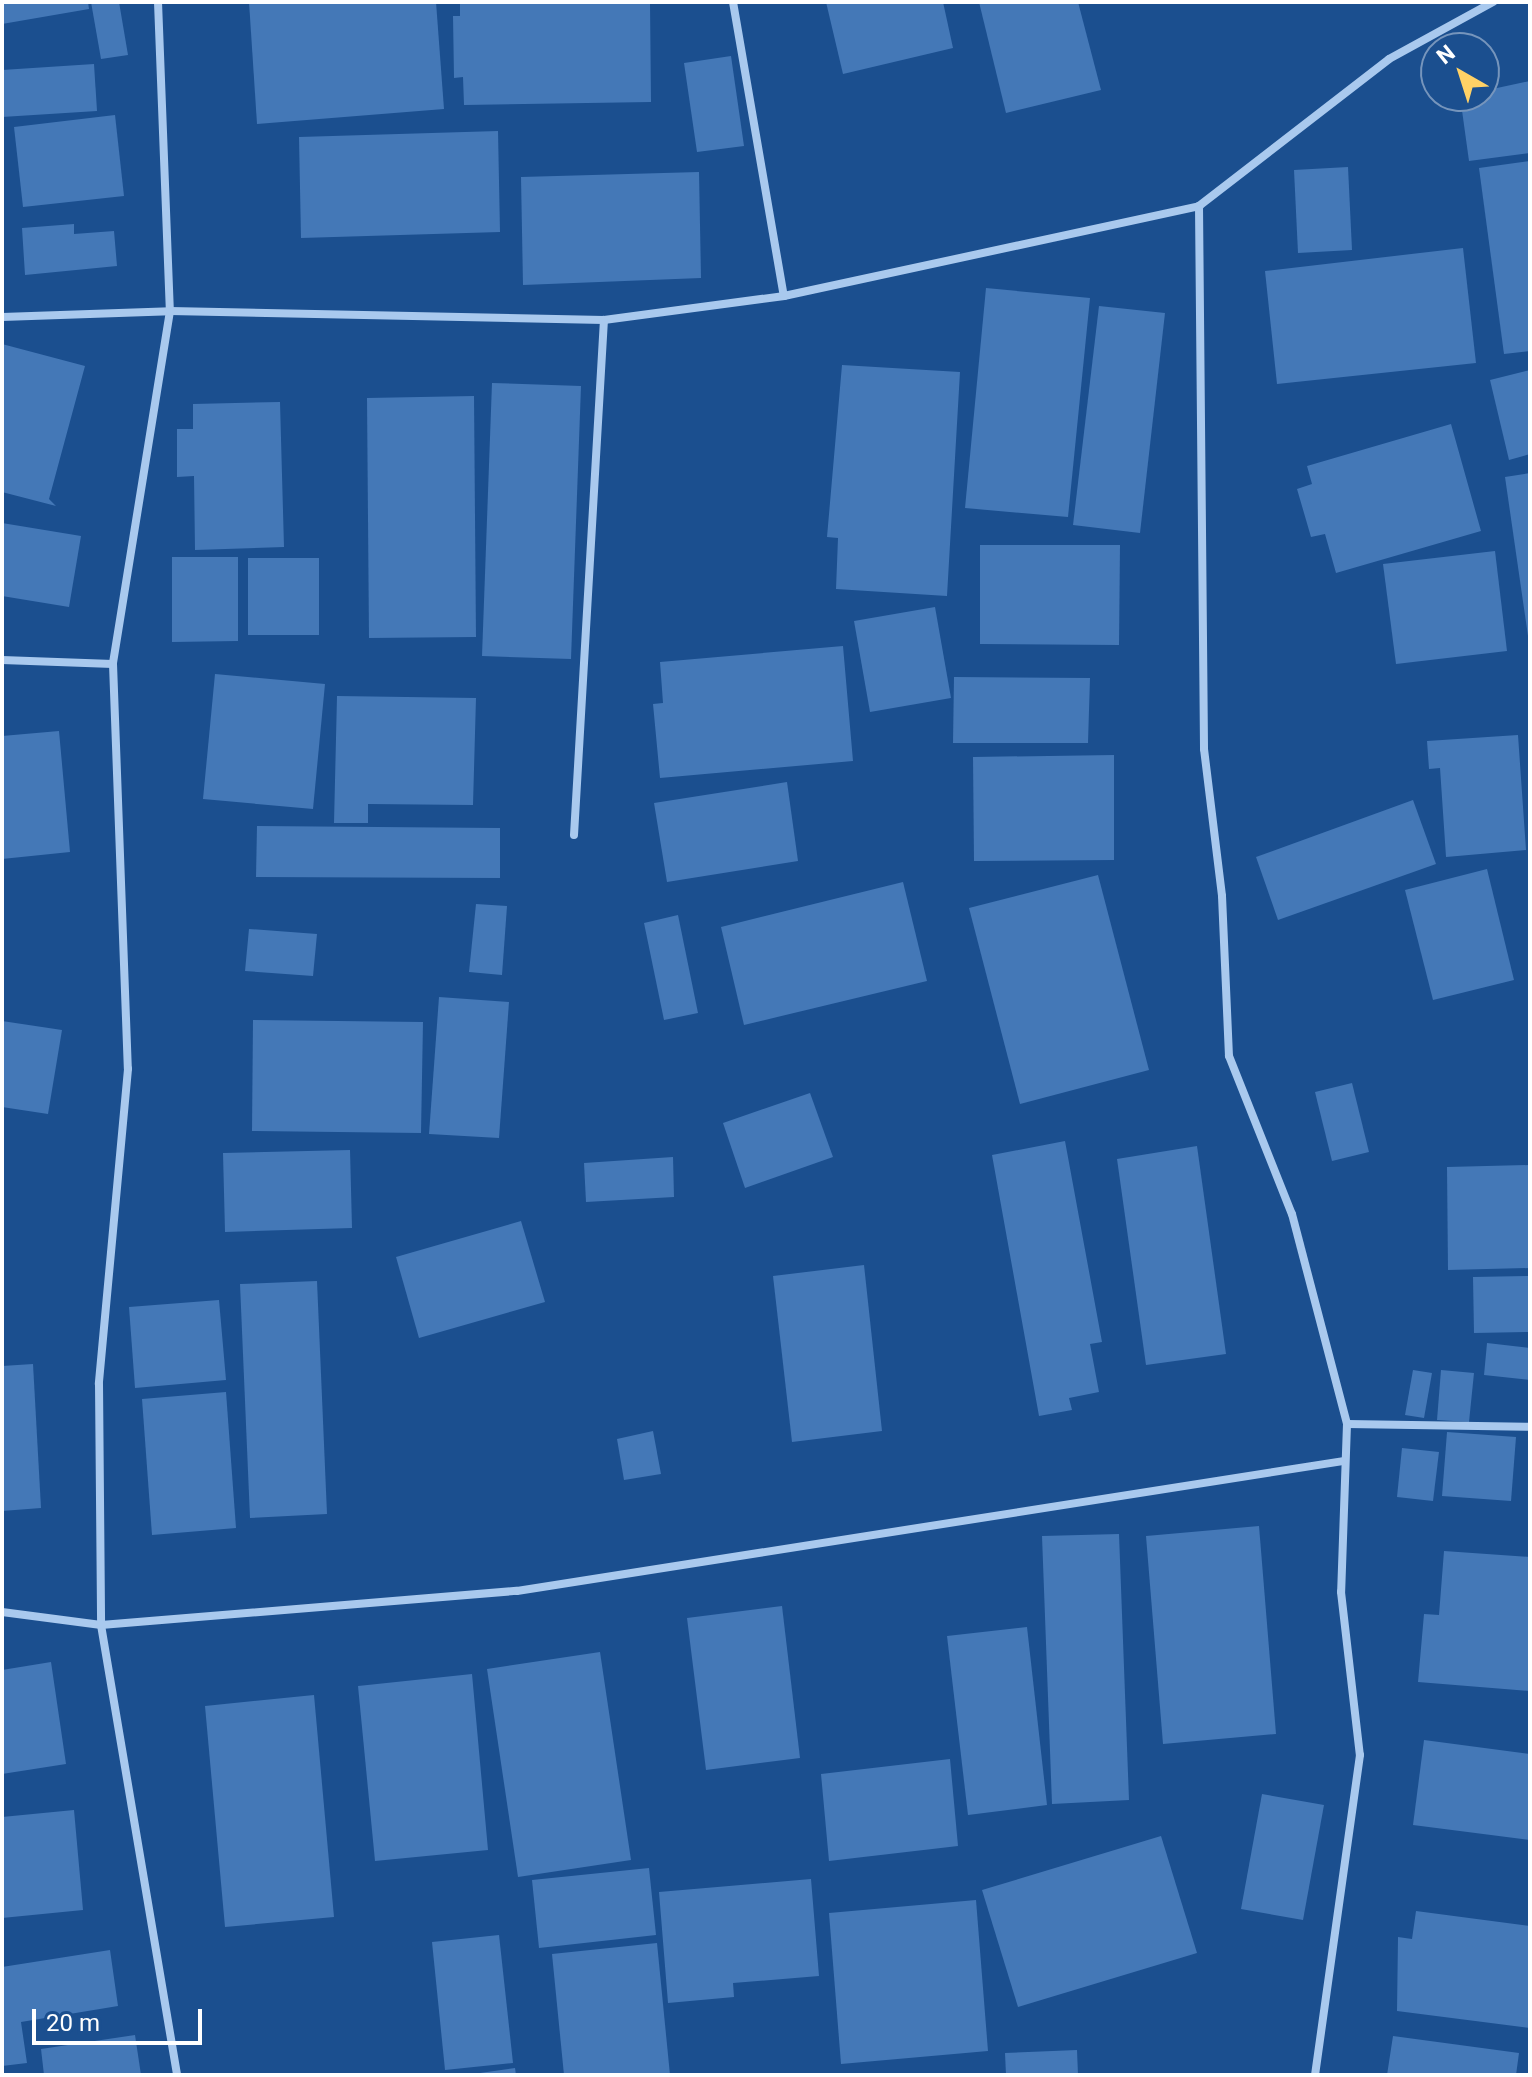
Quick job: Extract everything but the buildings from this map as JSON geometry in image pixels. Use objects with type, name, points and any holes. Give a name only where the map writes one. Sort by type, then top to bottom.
[{"type":"street","points":[[158,2],[170,311],[113,664],[128,1069],[99,1384],[101,1625],[177,2075]]},
{"type":"street","points":[[733,2],[784,296]]},
{"type":"street","points":[[2,317],[170,311],[604,320],[784,296],[1199,206],[1389,59],[1493,2]]},
{"type":"street","points":[[1199,206],[1204,749],[1222,896],[1229,1056],[1292,1214],[1347,1424],[1343,1461],[1341,1592],[1360,1755],[1315,2075]]},
{"type":"street","points":[[574,835],[604,320]]},
{"type":"street","points":[[2,660],[113,664]]},
{"type":"street","points":[[1347,1424],[1530,1427]]},
{"type":"street","points":[[2,1612],[101,1625],[517,1591],[1343,1461]]}]
